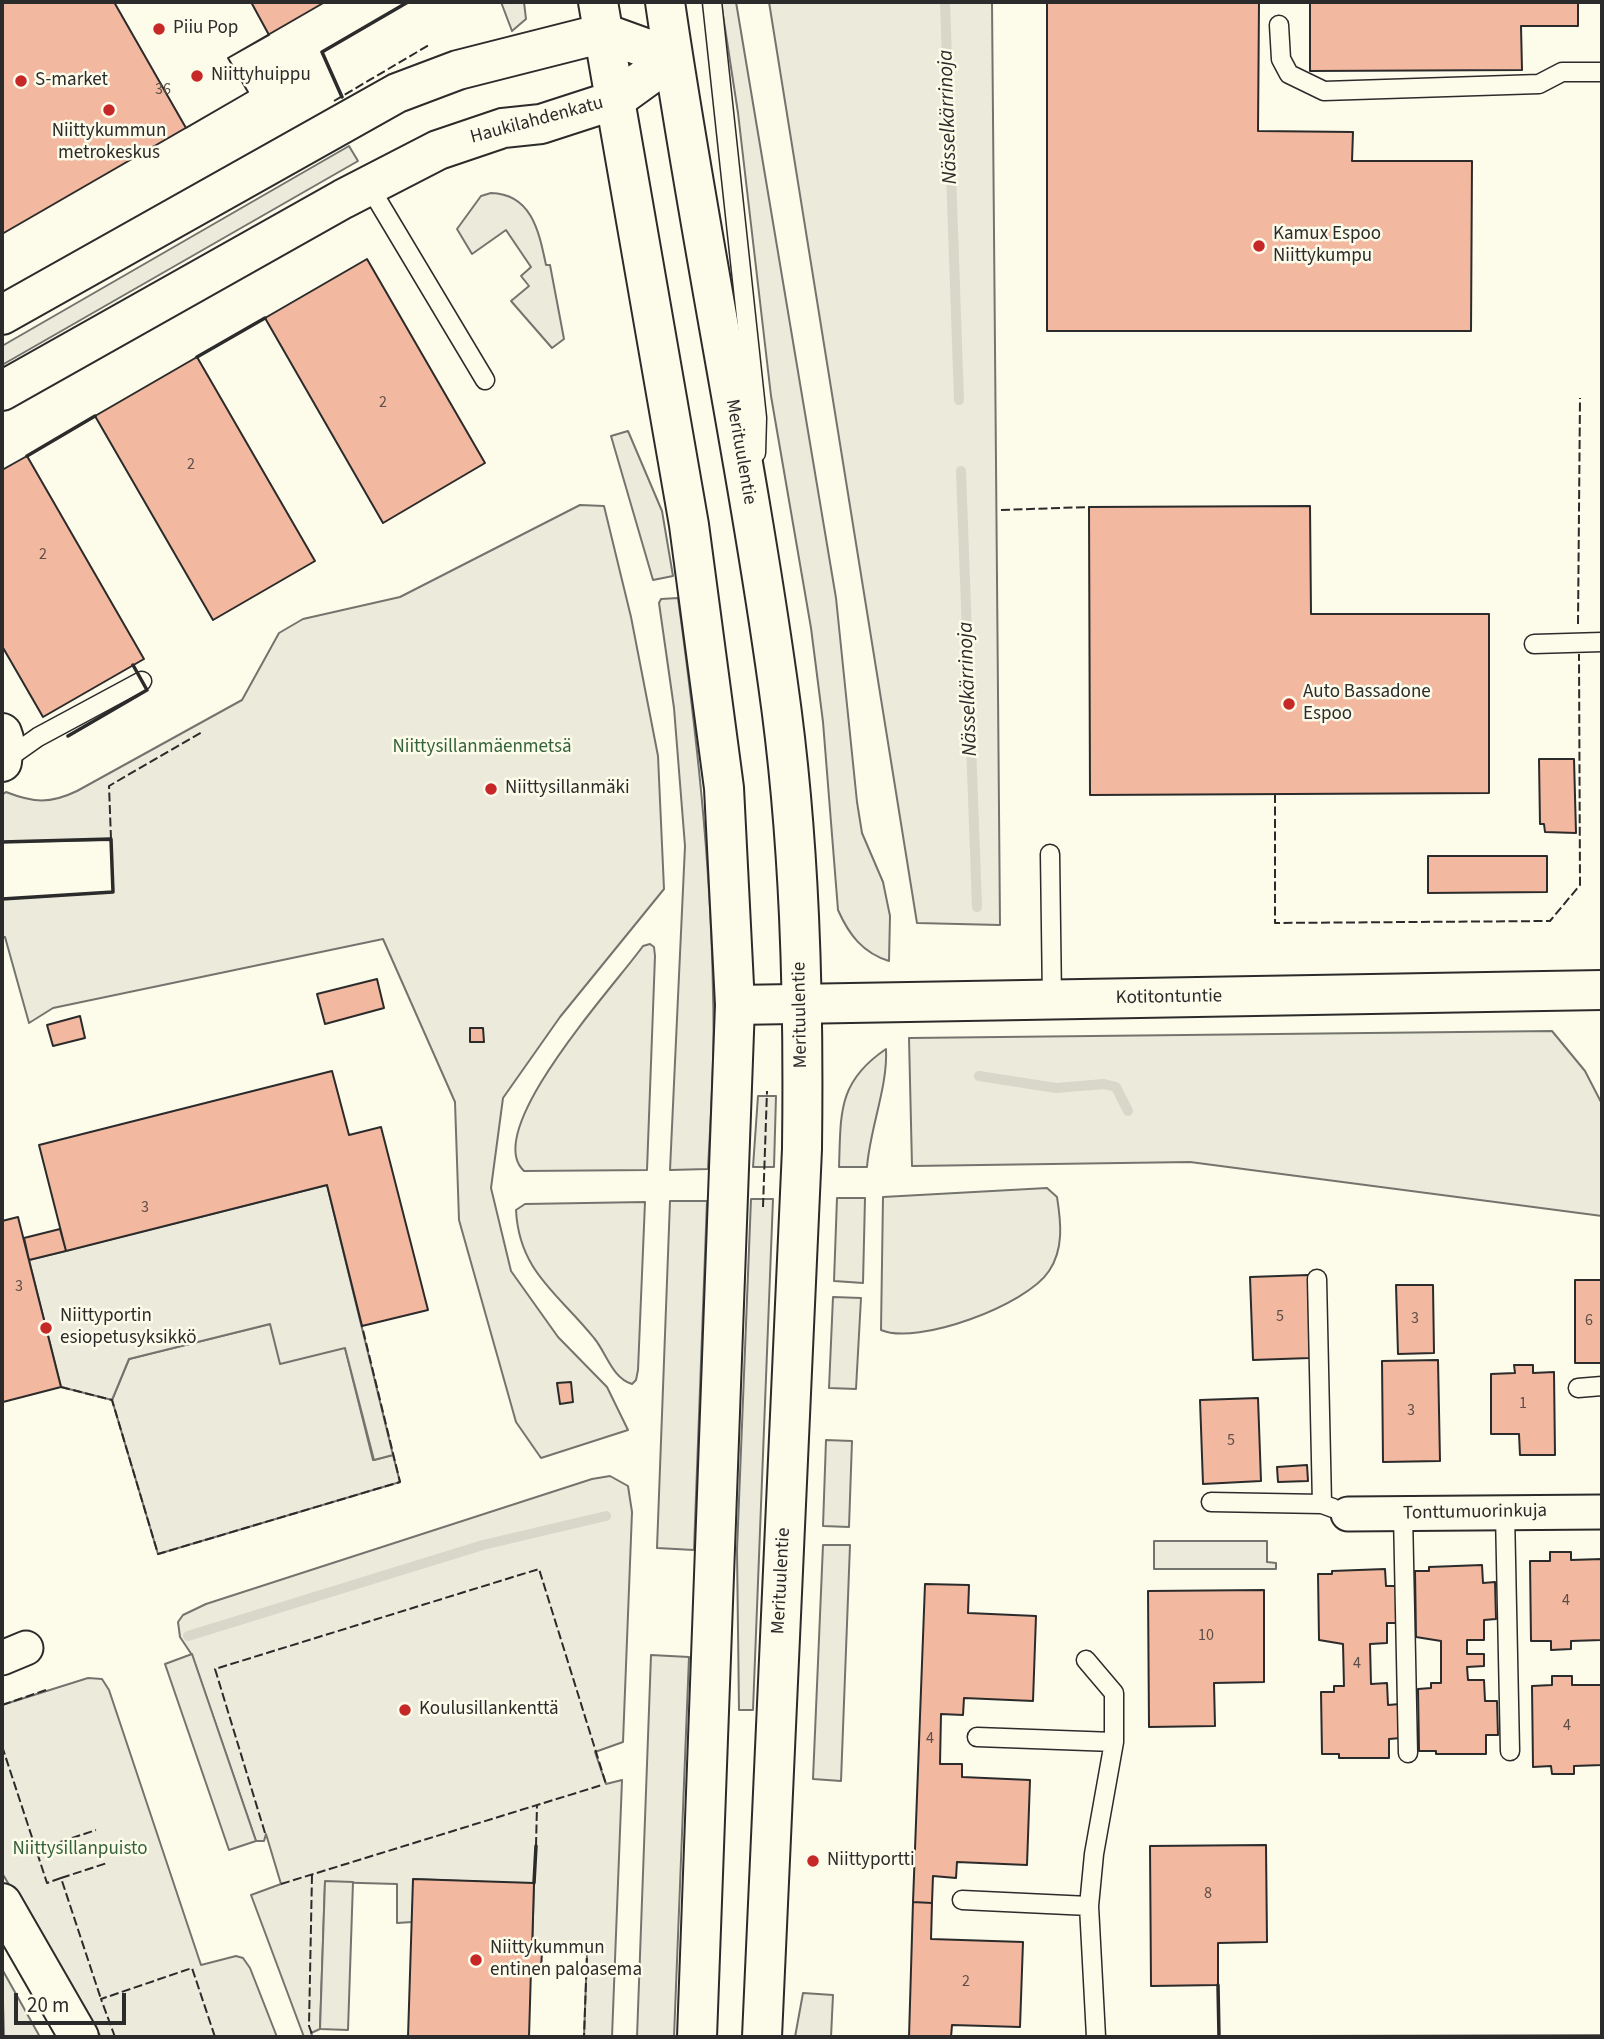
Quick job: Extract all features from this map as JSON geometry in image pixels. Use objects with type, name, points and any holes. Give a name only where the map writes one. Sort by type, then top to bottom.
[{"type":"main road","name":"Merituulentie","points":[[665,2],[779,687],[791,807],[803,1005],[802,1149],[762,2037]]},
{"type":"main road","points":[[2,315],[397,93],[601,18],[673,58]]},
{"type":"main road","points":[[601,18],[689,525],[722,774],[735,1005],[697,2037]]},
{"type":"main road","name":"Haukilahdenkatu","points":[[2,391],[438,150],[503,128],[541,124],[615,100],[673,58]]},
{"type":"main road","name":"Kotitontuntie","points":[[735,1005],[1602,990]]},
{"type":"main road","points":[[2,1903],[79,2037]]},
{"type":"street","name":"Tonttumuorinkuja","points":[[1335,1509],[1403,1514],[1602,1512]]},
{"type":"lane","points":[[712,2],[757,418],[753,527]]},
{"type":"lane","points":[[1279,25],[1282,59],[1289,74],[1324,91],[1539,83],[1562,72],[1602,72]]},
{"type":"lane","points":[[369,186],[485,380]]},
{"type":"lane","points":[[1534,643],[1602,642]]},
{"type":"lane","points":[[3,752],[38,737],[142,681]]},
{"type":"lane","points":[[1050,854],[1052,1000]]},
{"type":"lane","points":[[1211,1502],[1335,1509],[1317,1279]]},
{"type":"lane","points":[[1578,1388],[1602,1385]]},
{"type":"lane","points":[[1505,1513],[1510,1751]]},
{"type":"lane","points":[[1403,1514],[1408,1753]]},
{"type":"lane","points":[[1086,1660],[1114,1693],[1114,1742],[1094,1854],[1088,1906],[1096,2037]]},
{"type":"lane","points":[[977,1737],[1114,1742]]},
{"type":"lane","points":[[962,1900],[1088,1906]]},
{"type":"green space","points":[[721,2],[736,2],[836,598],[862,833],[883,882],[890,916],[889,961],[880,958],[858,942],[838,910],[823,722],[811,628],[771,396],[738,113]]},
{"type":"green space","points":[[769,2],[992,2],[1000,925],[917,923]]},
{"type":"green space","points":[[349,146],[358,161],[2,365],[2,346]]},
{"type":"green space","points":[[491,193],[516,200],[525,208],[536,228],[546,265],[550,265],[564,339],[552,348],[511,301],[529,286],[521,276],[531,267],[506,230],[472,254],[457,229],[481,196]]},
{"type":"green space","points":[[628,431],[662,511],[673,576],[653,580],[611,436]]},
{"type":"green space","name":"Niittysillanmäenmetsä","points":[[580,505],[604,506],[631,617],[658,756],[664,889],[560,1017],[503,1098],[491,1188],[511,1271],[558,1337],[607,1387],[628,1430],[541,1458],[516,1422],[459,1220],[455,1102],[383,939],[53,1008],[29,1023],[5,937],[2,937],[2,899],[113,892],[111,840],[2,842],[2,795],[6,792],[25,798],[50,800],[77,791],[242,700],[279,633],[303,619],[400,597]]},
{"type":"green space","points":[[678,598],[706,845],[712,944],[713,1038],[708,1169],[670,1170],[685,846],[674,708],[659,603],[661,599]]},
{"type":"green space","points":[[650,944],[654,947],[655,956],[647,1170],[524,1171],[515,1151],[520,1124],[535,1092],[582,1023],[643,946]]},
{"type":"green space","points":[[1552,1031],[1585,1071],[1602,1104],[1602,1216],[1190,1162],[912,1166],[909,1038]]},
{"type":"green space","points":[[886,1049],[884,1078],[867,1167],[839,1167],[842,1115],[850,1087],[870,1061]]},
{"type":"green space","points":[[758,1096],[776,1096],[774,1167],[753,1167]]},
{"type":"green space","points":[[1047,1188],[1057,1197],[1059,1245],[1054,1263],[1037,1284],[996,1309],[944,1327],[898,1333],[881,1330],[883,1197]]},
{"type":"green space","points":[[837,1198],[865,1198],[863,1283],[834,1281]]},
{"type":"green space","points":[[751,1199],[773,1199],[753,1710],[739,1710],[737,1550]]},
{"type":"green space","points":[[670,1201],[707,1201],[694,1550],[657,1548]]},
{"type":"green space","points":[[645,1202],[638,1370],[636,1380],[632,1384],[619,1376],[594,1338],[533,1266],[519,1231],[516,1210],[525,1204]]},
{"type":"green space","points":[[833,1297],[861,1298],[856,1389],[829,1388]]},
{"type":"green space","points":[[270,1324],[345,1348],[373,1460],[393,1455],[400,1482],[158,1554],[112,1400],[129,1359]]},
{"type":"green space","points":[[826,1440],[852,1441],[849,1527],[823,1526]]},
{"type":"green space","points":[[610,1476],[628,1486],[632,1512],[623,1742],[595,1752],[606,1784],[622,1780],[612,2037],[584,2037],[587,1954],[532,1951],[534,1884],[414,1879],[412,1922],[397,1923],[397,1884],[325,1882],[320,2029],[311,2033],[313,2037],[304,2037],[251,1895],[281,1884],[266,1834],[264,1841],[256,1841],[192,1655],[180,1637],[178,1622],[183,1615],[206,1604],[592,1479]]},
{"type":"green space","points":[[1154,1541],[1267,1541],[1267,1562],[1276,1563],[1276,1569],[1154,1569]]},
{"type":"green space","points":[[823,1545],[850,1545],[841,1781],[813,1779]]},
{"type":"green space","points":[[651,1655],[689,1657],[674,2037],[637,2037]]},
{"type":"green space","name":"Niittysillanpuisto","points":[[88,1678],[102,1679],[109,1690],[201,1965],[236,1956],[243,1958],[250,1968],[277,2037],[101,2037],[2,1873],[2,1705]]},
{"type":"green space","points":[[2,1969],[40,2037],[4,2037]]},
{"type":"green space","points":[[803,1993],[833,1995],[831,2037],[795,2037]]},
{"type":"green space","points":[[1602,2035],[1602,2037],[1300,2036]]},
{"type":"shaded area","points":[[501,2],[524,2],[526,19],[512,31]]},
{"type":"shaded area","points":[[327,1185],[393,1455],[374,1460],[345,1348],[280,1364],[270,1324],[129,1359],[112,1400],[61,1387],[29,1260]]},
{"type":"shaded area","points":[[192,1654],[256,1841],[229,1850],[165,1664]]},
{"type":"shaded area","points":[[325,1881],[353,1882],[348,2030],[320,2029]]},
{"type":"building","name":"Niittykummun metrokeskus","points":[[2,2],[325,2],[228,58],[248,92],[2,234]]},
{"type":"building","name":"Niittyhuippu","points":[[114,2],[251,2],[269,35],[228,58],[248,92],[186,128]]},
{"type":"building","name":"Kamux Espoo Niittykumpu","points":[[1047,2],[1259,2],[1258,131],[1353,132],[1352,161],[1472,161],[1471,331],[1047,331]]},
{"type":"building","points":[[1310,2],[1578,2],[1578,26],[1521,26],[1522,70],[1310,71]]},
{"type":"building","points":[[367,259],[485,463],[383,523],[265,318]]},
{"type":"building","points":[[197,357],[315,561],[213,620],[95,416]]},
{"type":"building","points":[[27,456],[144,659],[43,717],[2,646],[2,470]]},
{"type":"building","name":"Auto Bassadone Espoo","points":[[1310,506],[1311,614],[1489,614],[1489,793],[1090,795],[1089,507]]},
{"type":"building","points":[[1539,759],[1574,759],[1576,833],[1545,832],[1544,824],[1540,824]]},
{"type":"building","points":[[1428,856],[1547,856],[1547,892],[1428,893]]},
{"type":"building","points":[[377,979],[384,1008],[325,1024],[317,994]]},
{"type":"building","points":[[80,1016],[85,1038],[53,1046],[47,1025]]},
{"type":"building","points":[[470,1028],[483,1028],[484,1042],[470,1042]]},
{"type":"building","points":[[332,1071],[349,1135],[381,1127],[428,1310],[362,1326],[327,1185],[66,1251],[39,1145]]},
{"type":"building","points":[[18,1217],[61,1387],[3,1402],[2,1221]]},
{"type":"building","points":[[60,1229],[66,1251],[29,1260],[24,1238]]},
{"type":"building","points":[[1308,1275],[1310,1358],[1253,1360],[1250,1277]]},
{"type":"building","points":[[1575,1280],[1602,1280],[1602,1363],[1575,1363]]},
{"type":"building","points":[[1396,1285],[1433,1285],[1434,1353],[1398,1354]]},
{"type":"building","points":[[1438,1360],[1440,1461],[1383,1462],[1382,1361]]},
{"type":"building","points":[[1514,1365],[1533,1365],[1533,1373],[1554,1372],[1555,1455],[1520,1455],[1519,1434],[1491,1434],[1491,1374],[1515,1373]]},
{"type":"building","points":[[571,1382],[573,1402],[560,1404],[557,1383]]},
{"type":"building","points":[[1258,1398],[1261,1481],[1203,1484],[1200,1400]]},
{"type":"building","points":[[1307,1465],[1308,1481],[1278,1482],[1277,1467]]},
{"type":"building","points":[[1550,1552],[1571,1552],[1571,1560],[1602,1559],[1602,1640],[1571,1641],[1571,1649],[1551,1650],[1551,1641],[1531,1641],[1530,1561],[1550,1561]]},
{"type":"building","points":[[1482,1565],[1483,1583],[1495,1582],[1496,1619],[1484,1620],[1484,1640],[1467,1640],[1467,1654],[1484,1654],[1484,1666],[1467,1667],[1468,1680],[1484,1680],[1485,1701],[1497,1701],[1498,1735],[1486,1735],[1486,1754],[1436,1754],[1436,1751],[1419,1751],[1418,1689],[1431,1688],[1431,1683],[1441,1683],[1441,1641],[1416,1637],[1415,1571],[1429,1571],[1429,1567]]},
{"type":"building","points":[[1385,1569],[1386,1586],[1397,1586],[1399,1623],[1387,1623],[1387,1643],[1370,1644],[1371,1684],[1387,1683],[1388,1705],[1400,1704],[1401,1738],[1389,1739],[1389,1758],[1339,1758],[1339,1754],[1322,1754],[1321,1692],[1334,1692],[1334,1686],[1344,1686],[1343,1644],[1319,1640],[1318,1574]]},
{"type":"building","points":[[925,1584],[969,1585],[968,1613],[1036,1616],[1033,1701],[964,1698],[963,1715],[941,1714],[940,1764],[962,1764],[962,1777],[1030,1780],[1027,1865],[957,1862],[956,1878],[933,1876],[932,1903],[913,1902]]},
{"type":"building","points":[[1264,1590],[1264,1682],[1214,1683],[1215,1726],[1149,1727],[1148,1591]]},
{"type":"building","points":[[1552,1676],[1572,1676],[1572,1685],[1602,1685],[1602,1765],[1574,1766],[1574,1774],[1552,1774],[1551,1766],[1533,1767],[1532,1686],[1552,1685]]},
{"type":"building","points":[[1266,1845],[1267,1942],[1218,1943],[1218,1985],[1151,1986],[1150,1846]]},
{"type":"building","name":"Niittykummun entinen paloasema","points":[[413,1879],[534,1883],[532,1951],[542,1952],[541,1969],[531,1969],[529,2037],[408,2037]]},
{"type":"building","points":[[913,1902],[932,1903],[931,1939],[1023,1942],[1020,2027],[952,2025],[951,2037],[909,2037]]},
{"type":"waterway","name":"Nässelkärrinoja","points":[[945,2],[959,400]]},
{"type":"waterway","name":"Nässelkärrinoja","points":[[961,471],[977,907]]},
{"type":"waterway","name":"Nässelkärrinoja","points":[[979,1076],[1056,1088],[1104,1084],[1116,1087],[1128,1111]]},
{"type":"waterway","points":[[188,1636],[483,1545],[606,1516]]},
{"type":"fence","points":[[334,101],[429,45]]},
{"type":"fence","points":[[1578,624],[1580,398]]},
{"type":"fence","points":[[1001,510],[1089,507]]},
{"type":"fence","points":[[1275,794],[1275,923],[1550,921],[1580,885],[1579,654]]},
{"type":"fence","points":[[111,839],[109,786],[202,732]]},
{"type":"fence","points":[[763,1207],[767,1091]]},
{"type":"fence","points":[[61,1387],[112,1400],[158,1554],[400,1482],[362,1326]]},
{"type":"fence","points":[[265,1833],[215,1669],[539,1569],[606,1784]]},
{"type":"fence","points":[[2,1705],[49,1689]]},
{"type":"fence","points":[[2,1746],[47,1883],[61,1878],[101,1999]]},
{"type":"fence","points":[[281,1884],[602,1785]]},
{"type":"fence","points":[[536,1846],[537,1805]]},
{"type":"fence","points":[[36,1850],[96,1830]]},
{"type":"fence","points":[[61,1878],[107,1863]]},
{"type":"fence","points":[[312,1875],[309,2026],[313,2037]]},
{"type":"fence","points":[[542,1952],[587,1953],[584,2037]]},
{"type":"fence","points":[[115,2037],[101,1999],[192,1968],[215,2037]]},
{"type":"wall","points":[[342,97],[322,52],[408,2]]},
{"type":"wall","points":[[197,357],[265,318]]},
{"type":"wall","points":[[27,456],[95,416]]},
{"type":"wall","points":[[68,736],[147,690],[133,665]]},
{"type":"wall","points":[[2,842],[111,839],[113,892],[2,899]]},
{"type":"wall","points":[[534,1883],[536,1846]]},
{"type":"wall","points":[[1218,1985],[1219,2037]]},
{"type":"place","name":"Piiu Pop","points":[[159,29]]},
{"type":"place","name":"Niittyhuippu","points":[[197,76]]},
{"type":"place","name":"S-market","points":[[21,81]]},
{"type":"place","name":"Niittykummun metrokeskus","points":[[109,110]]},
{"type":"place","name":"Kamux Espoo Niittykumpu","points":[[1259,246]]},
{"type":"place","name":"Auto Bassadone Espoo","points":[[1289,704]]},
{"type":"place","name":"Niittysillanmäki","points":[[491,789]]},
{"type":"place","name":"Niittyportin esiopetusyksikkö","points":[[46,1328]]},
{"type":"place","name":"Koulusillankenttä","points":[[405,1710]]},
{"type":"place","name":"Niittyportti","points":[[813,1861]]},
{"type":"place","name":"Niittykummun entinen paloasema","points":[[476,1960]]}]
